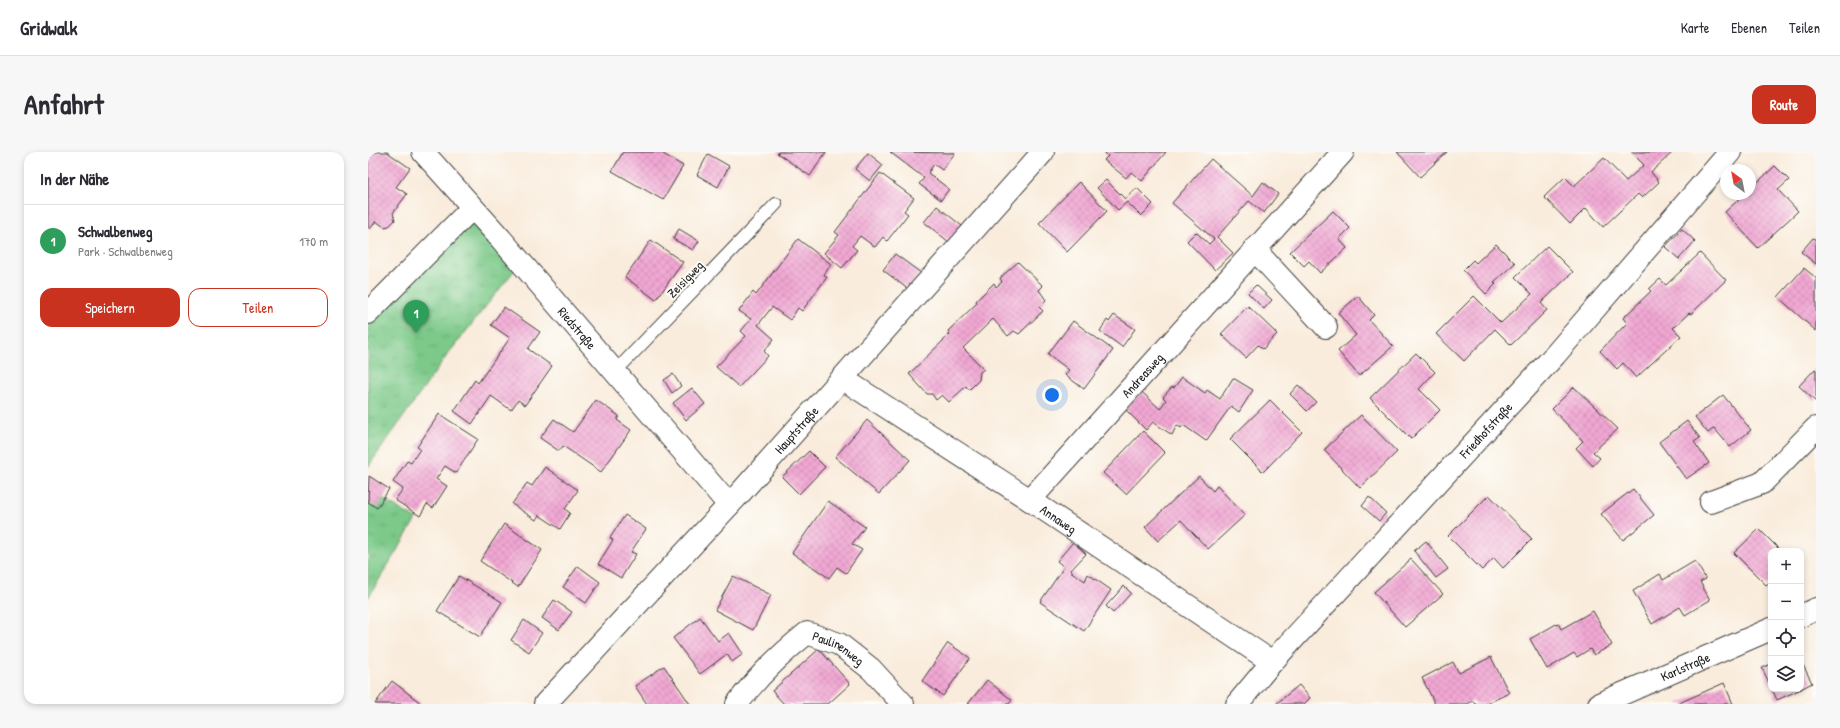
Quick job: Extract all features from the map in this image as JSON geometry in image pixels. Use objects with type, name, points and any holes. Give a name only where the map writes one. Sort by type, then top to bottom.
[{"type":"street","name":"Riedstraße","points":[[423,152],[501,240],[729,505]]},
{"type":"street","name":"Hauptstraße","points":[[545,704],[843,379],[1043,152]]},
{"type":"street","name":"Andreasweg","points":[[1030,500],[1254,249],[1343,152]]},
{"type":"street","name":"Friedhofstraße","points":[[1237,704],[1272,662],[1555,355],[1730,152]]},
{"type":"street","points":[[368,313],[472,208]]},
{"type":"street","points":[[1254,249],[1326,326]]},
{"type":"street","name":"Annaweg","points":[[843,379],[1030,500],[1272,662]]},
{"type":"street","points":[[1711,502],[1762,483],[1816,428]]},
{"type":"street","points":[[1804,615],[1816,609]]},
{"type":"street","name":"Karlstraße","points":[[1599,704],[1768,630]]},
{"type":"street","name":"Paulinenweg","points":[[737,704],[751,685],[783,652],[807,633],[839,644],[871,669],[903,704]]},
{"type":"lane","name":"Zeisigweg","points":[[614,373],[776,204]]},
{"type":"green space","points":[[472,208],[521,262],[448,354],[368,467],[368,313]]},
{"type":"green space","points":[[368,490],[416,519],[368,598]]},
{"type":"building","points":[[368,152],[387,152],[410,168],[396,187],[407,194],[393,213],[395,220],[389,226],[384,227],[376,221],[370,229],[368,227]]},
{"type":"building","points":[[623,152],[660,152],[683,166],[663,200],[612,171]]},
{"type":"building","points":[[826,152],[810,176],[777,153]]},
{"type":"building","points":[[890,152],[955,153],[942,170],[934,164],[928,173],[949,189],[941,200],[919,184],[924,178]]},
{"type":"building","points":[[1104,152],[1166,152],[1142,181],[1131,172],[1126,178],[1104,160],[1108,156]]},
{"type":"building","points":[[1397,152],[1447,152],[1420,177]]},
{"type":"building","points":[[1631,152],[1673,152],[1651,172],[1659,182],[1642,198],[1638,194],[1603,227],[1586,208],[1570,224],[1544,197],[1565,177],[1574,186],[1604,158],[1626,181],[1644,165]]},
{"type":"building","points":[[868,153],[883,165],[870,181],[855,169]]},
{"type":"building","points":[[708,154],[729,166],[718,187],[697,175]]},
{"type":"building","points":[[1211,159],[1253,196],[1263,182],[1278,194],[1264,213],[1249,201],[1217,237],[1233,253],[1215,270],[1187,241],[1196,232],[1209,244],[1214,239],[1172,203]]},
{"type":"building","points":[[1775,166],[1789,180],[1778,190],[1798,211],[1758,248],[1725,212],[1738,200],[1756,200],[1756,183]]},
{"type":"building","points":[[880,173],[914,198],[904,211],[908,214],[887,241],[883,237],[875,247],[860,236],[852,246],[857,250],[842,268],[824,253],[839,235],[835,232]]},
{"type":"building","points":[[1106,180],[1125,199],[1137,188],[1153,204],[1141,216],[1127,202],[1118,210],[1097,188]]},
{"type":"building","points":[[1079,182],[1107,211],[1067,252],[1039,223]]},
{"type":"building","points":[[937,206],[962,226],[949,242],[924,222]]},
{"type":"building","points":[[1333,211],[1350,228],[1339,239],[1347,248],[1320,273],[1309,261],[1304,266],[1290,252]]},
{"type":"building","points":[[679,229],[699,241],[693,250],[673,239]]},
{"type":"building","points":[[1682,229],[1695,241],[1679,259],[1665,247]]},
{"type":"building","points":[[1813,238],[1816,240],[1816,264],[1801,252]]},
{"type":"building","points":[[798,239],[831,264],[824,275],[827,277],[802,311],[798,308],[790,320],[772,307],[758,325],[774,339],[764,351],[768,356],[739,387],[716,367],[746,336],[741,331],[751,319],[739,311],[753,292],[756,295]]},
{"type":"building","points":[[651,240],[683,262],[656,300],[625,277]]},
{"type":"building","points":[[1496,244],[1515,263],[1494,282],[1496,284],[1486,294],[1463,270],[1473,260],[1476,263]]},
{"type":"building","points":[[1547,246],[1573,272],[1541,303],[1547,310],[1511,345],[1495,329],[1464,361],[1436,334],[1474,296],[1501,323],[1532,294],[1515,277]]},
{"type":"building","points":[[1700,253],[1726,280],[1691,314],[1689,313],[1673,328],[1681,336],[1636,378],[1623,363],[1617,369],[1600,351],[1627,323],[1623,318],[1651,291],[1649,289],[1660,279],[1666,285]]},
{"type":"building","points":[[895,254],[921,273],[909,290],[883,270]]},
{"type":"building","points":[[1018,262],[1043,286],[1039,290],[1046,300],[1039,307],[1043,311],[1019,334],[1014,331],[1008,336],[993,319],[963,348],[984,369],[980,372],[979,380],[969,390],[966,386],[949,402],[942,395],[936,400],[932,394],[927,394],[909,374],[950,334],[948,331],[977,303],[976,301],[994,283],[996,287],[1002,282],[1000,278]]},
{"type":"building","points":[[1804,268],[1816,278],[1816,331],[1778,297]]},
{"type":"building","points":[[1256,285],[1272,300],[1264,309],[1248,293]]},
{"type":"building","points":[[1358,296],[1374,315],[1369,320],[1393,346],[1359,376],[1338,351],[1356,335],[1338,313]]},
{"type":"building","points":[[1248,306],[1277,334],[1263,349],[1258,345],[1246,358],[1221,334]]},
{"type":"building","points":[[504,307],[540,332],[528,349],[552,366],[525,405],[518,400],[511,410],[491,396],[472,424],[454,411],[475,380],[478,383],[510,338],[491,325]]},
{"type":"building","points":[[1114,315],[1135,329],[1122,347],[1100,331],[1107,320],[1109,322]]},
{"type":"building","points":[[1073,321],[1113,350],[1084,389],[1065,375],[1069,370],[1048,354]]},
{"type":"building","points":[[1416,353],[1435,372],[1419,389],[1440,410],[1411,439],[1370,398]]},
{"type":"building","points":[[1815,369],[1816,370],[1816,402],[1799,386]]},
{"type":"building","points":[[673,374],[681,386],[672,393],[664,380]]},
{"type":"building","points":[[1182,377],[1205,393],[1207,390],[1220,399],[1233,378],[1253,390],[1239,412],[1231,406],[1206,441],[1183,425],[1181,428],[1177,425],[1172,435],[1153,422],[1146,430],[1125,409],[1142,392],[1160,409],[1166,400],[1163,397],[1172,387],[1174,388]]},
{"type":"building","points":[[1298,385],[1316,402],[1307,411],[1290,394]]},
{"type":"building","points":[[1574,387],[1618,429],[1593,452],[1600,458],[1593,466],[1576,448],[1583,441],[1552,409]]},
{"type":"building","points":[[692,388],[705,404],[686,420],[673,403]]},
{"type":"building","points":[[1723,395],[1751,430],[1730,447],[1714,428],[1708,433],[1695,417]]},
{"type":"building","points":[[596,400],[619,416],[617,420],[631,430],[601,472],[563,446],[559,451],[540,438],[554,419],[573,432]]},
{"type":"building","points":[[1270,400],[1302,432],[1263,472],[1230,439]]},
{"type":"building","points":[[439,414],[478,439],[456,473],[445,466],[436,479],[447,486],[433,508],[427,504],[420,516],[395,500],[403,489],[393,482],[407,461],[411,463],[420,449],[417,447]]},
{"type":"building","points":[[1361,415],[1397,452],[1360,488],[1324,450]]},
{"type":"building","points":[[867,420],[910,460],[879,494],[835,457]]},
{"type":"building","points":[[1687,421],[1700,438],[1694,442],[1709,463],[1686,479],[1659,442]]},
{"type":"building","points":[[1143,431],[1165,453],[1126,494],[1103,473]]},
{"type":"building","points":[[809,451],[825,467],[799,494],[782,477]]},
{"type":"building","points":[[545,467],[578,490],[565,509],[570,513],[560,529],[539,515],[536,520],[512,504],[527,483],[532,486]]},
{"type":"building","points":[[369,476],[389,489],[377,508],[368,502]]},
{"type":"building","points":[[1199,476],[1213,491],[1217,486],[1245,515],[1208,549],[1181,520],[1158,541],[1145,527]]},
{"type":"building","points":[[1633,489],[1654,515],[1623,540],[1601,514]]},
{"type":"building","points":[[1489,495],[1532,539],[1503,568],[1494,558],[1482,570],[1448,536]]},
{"type":"building","points":[[1369,497],[1386,513],[1379,521],[1362,506]]},
{"type":"building","points":[[828,501],[865,527],[852,544],[862,550],[846,573],[837,567],[829,578],[792,553]]},
{"type":"building","points":[[625,515],[646,529],[631,552],[636,554],[621,578],[598,564],[613,540],[610,538]]},
{"type":"building","points":[[504,524],[542,550],[518,587],[480,561]]},
{"type":"building","points":[[1759,529],[1778,548],[1768,548],[1768,583],[1766,585],[1734,553]]},
{"type":"building","points":[[1426,541],[1448,569],[1436,578],[1414,551]]},
{"type":"building","points":[[1073,542],[1086,554],[1070,571],[1085,581],[1088,574],[1111,590],[1084,631],[1040,602],[1064,567],[1057,561]]},
{"type":"building","points":[[1411,559],[1443,594],[1405,627],[1374,592]]},
{"type":"building","points":[[1695,561],[1706,579],[1700,582],[1710,600],[1685,615],[1680,607],[1652,624],[1633,591],[1660,574],[1663,580]]},
{"type":"building","points":[[578,566],[600,582],[586,603],[563,587]]},
{"type":"building","points":[[459,576],[502,602],[480,637],[437,611]]},
{"type":"building","points":[[733,576],[771,595],[753,630],[715,610]]},
{"type":"building","points":[[1124,586],[1131,593],[1113,613],[1106,606]]},
{"type":"building","points":[[554,600],[572,612],[559,630],[542,618]]},
{"type":"building","points":[[1593,611],[1612,645],[1594,655],[1590,649],[1577,657],[1574,653],[1547,669],[1530,639],[1558,623],[1561,629]]},
{"type":"building","points":[[700,617],[718,641],[729,633],[743,654],[732,662],[727,654],[700,674],[673,638]]},
{"type":"building","points":[[524,620],[542,633],[529,652],[511,640]]},
{"type":"building","points":[[948,643],[970,658],[943,696],[922,681]]},
{"type":"building","points":[[819,649],[850,684],[828,704],[784,704],[772,691]]},
{"type":"building","points":[[1491,657],[1509,693],[1486,704],[1475,704],[1473,701],[1467,704],[1435,704],[1422,678],[1453,662],[1459,673]]},
{"type":"building","points":[[1768,665],[1768,681],[1762,668]]},
{"type":"building","points":[[664,666],[690,704],[647,704],[635,686]]},
{"type":"building","points":[[1804,667],[1812,683],[1804,687]]},
{"type":"building","points":[[987,680],[1012,700],[1009,704],[968,704]]},
{"type":"building","points":[[392,681],[422,704],[375,704]]},
{"type":"building","points":[[1724,683],[1733,704],[1677,704]]},
{"type":"building","points":[[1299,685],[1310,698],[1304,704],[1276,704]]},
{"type":"building","points":[[1773,692],[1794,692],[1777,700]]},
{"type":"place","name":"Schwalbenweg","points":[[416,333]]}]
